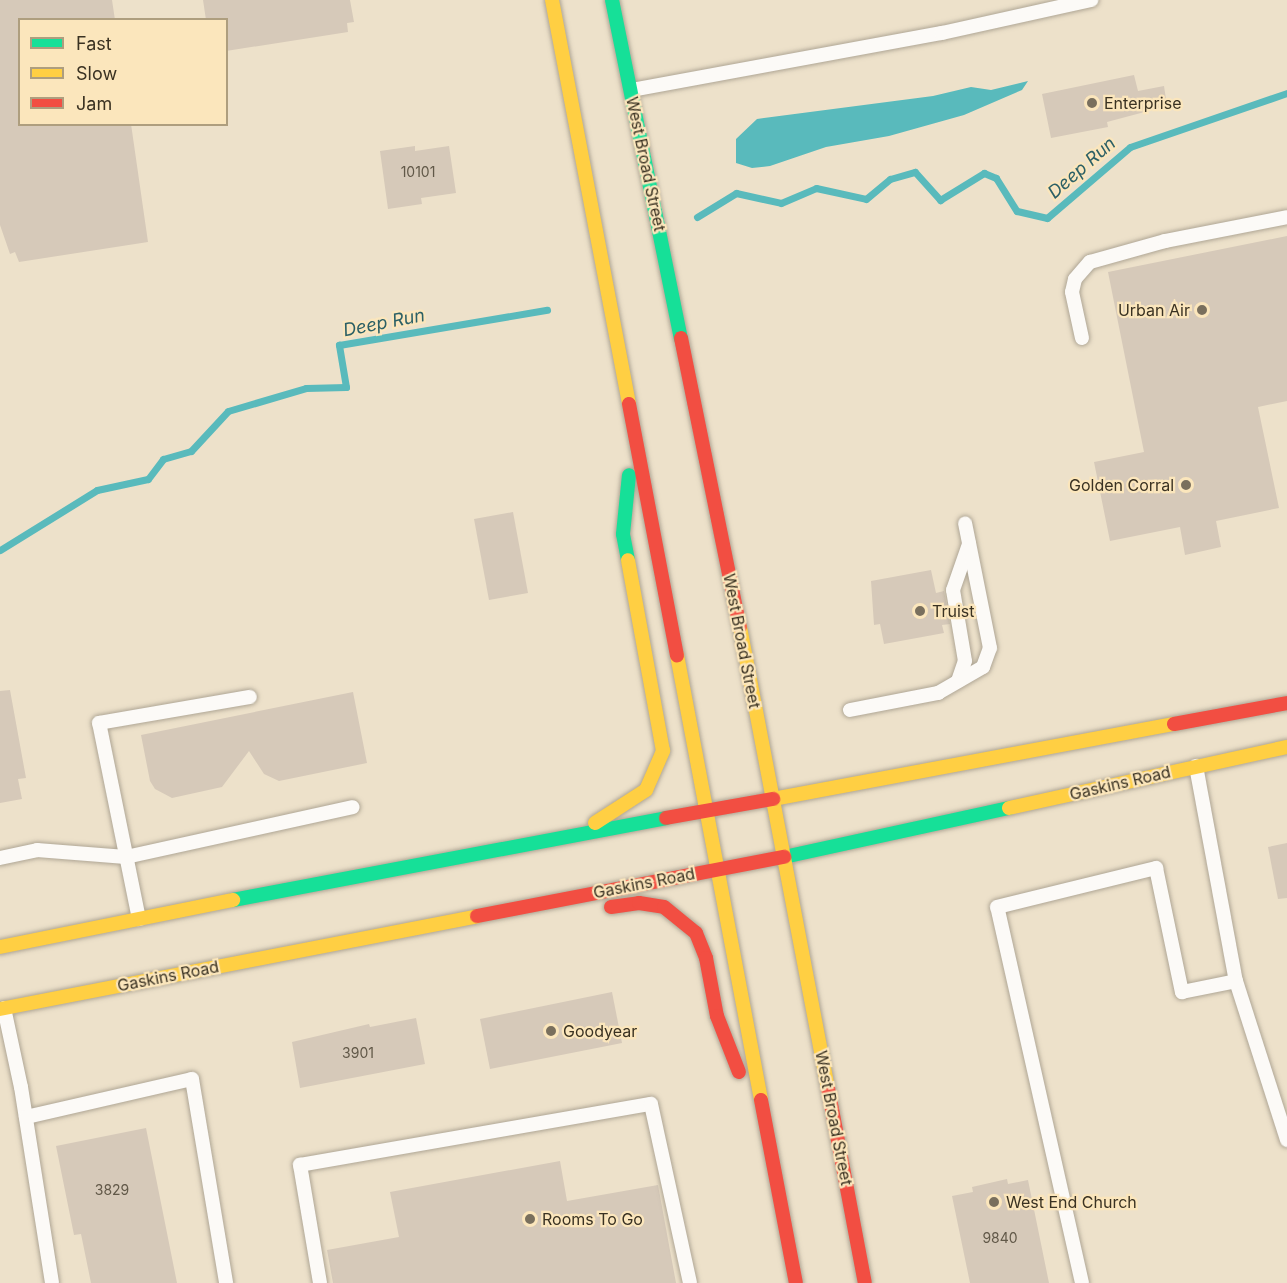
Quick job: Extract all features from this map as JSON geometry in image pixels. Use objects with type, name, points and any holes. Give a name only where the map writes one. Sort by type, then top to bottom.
[{"type":"main road","points":[[552,0],[632,438],[796,1283]]},
{"type":"main road","name":"West Broad Street","points":[[612,0],[773,799],[865,1283]]},
{"type":"main road","points":[[576,834],[640,795],[655,774],[663,750],[623,534],[632,438]]},
{"type":"main road","points":[[0,947],[576,834],[1287,703]]},
{"type":"main road","name":"Gaskins Road","points":[[2,1009],[784,857],[1287,747]]},
{"type":"main road","points":[[594,910],[652,903],[676,913],[696,933],[706,958],[717,1016],[768,1146]]},
{"type":"main road","points":[[434,924],[494,929]]},
{"type":"lane","points":[[631,90],[942,33],[1091,0]]},
{"type":"lane","points":[[1082,338],[1072,292],[1075,279],[1090,262],[1165,241],[1287,217]]},
{"type":"lane","points":[[850,710],[938,693],[983,667],[990,648],[965,523]]},
{"type":"lane","points":[[958,681],[965,661],[953,590],[969,542]]},
{"type":"lane","points":[[139,919],[99,723],[250,697]]},
{"type":"lane","points":[[1196,766],[1236,981],[1287,1140]]},
{"type":"lane","points":[[0,858],[37,850],[126,857],[353,807]]},
{"type":"lane","points":[[1082,1283],[997,907],[1156,868],[1182,992],[1236,981]]},
{"type":"lane","points":[[2,1009],[26,1117],[52,1283]]},
{"type":"lane","points":[[26,1117],[192,1079],[226,1283]]},
{"type":"lane","points":[[320,1283],[300,1165],[651,1104],[690,1283]]},
{"type":"water","points":[[1028,81],[1022,90],[964,115],[889,136],[826,147],[770,166],[752,168],[736,163],[736,139],[757,119],[933,96],[971,87],[991,90]]},
{"type":"building","points":[[0,0],[112,0],[115,18],[18,18],[18,126],[131,126],[148,242],[19,262],[15,252],[10,254],[0,225]]},
{"type":"building","points":[[203,0],[350,0],[354,22],[347,23],[348,32],[228,51],[228,18],[206,18]]},
{"type":"building","name":"Enterprise","points":[[1134,75],[1138,91],[1164,86],[1167,106],[1107,122],[1108,127],[1051,138],[1042,94]]},
{"type":"building","points":[[415,146],[415,151],[449,146],[456,193],[421,198],[422,204],[388,209],[380,151]]},
{"type":"building","name":"Urban Air","points":[[1287,236],[1287,401],[1258,407],[1279,508],[1216,521],[1221,547],[1185,555],[1180,527],[1110,541],[1094,462],[1144,452],[1108,272]]},
{"type":"building","points":[[513,512],[528,593],[489,600],[474,519]]},
{"type":"building","name":"Truist","points":[[931,570],[936,593],[944,591],[950,624],[942,625],[944,633],[884,644],[880,624],[874,625],[871,581]]},
{"type":"building","points":[[10,690],[26,778],[18,779],[22,799],[0,803],[0,691]]},
{"type":"building","points":[[353,692],[367,763],[279,781],[264,774],[249,751],[222,787],[172,798],[155,789],[150,781],[141,735]]},
{"type":"building","points":[[1287,843],[1287,898],[1278,899],[1268,847]]},
{"type":"building","name":"Goodyear","points":[[612,992],[622,1043],[490,1069],[480,1019]]},
{"type":"building","points":[[416,1018],[425,1064],[300,1088],[292,1042],[369,1024],[370,1027]]},
{"type":"building","points":[[146,1128],[177,1283],[91,1283],[81,1234],[74,1235],[56,1146]]},
{"type":"building","name":"Rooms To Go","points":[[560,1161],[567,1201],[658,1185],[676,1283],[333,1283],[327,1250],[399,1237],[390,1192]]},
{"type":"building","points":[[1007,1179],[1008,1184],[1028,1180],[1049,1283],[970,1283],[952,1196],[973,1192],[972,1187]]},
{"type":"waterway","name":"Deep Run","points":[[697,217],[736,193],[781,203],[816,188],[866,199],[890,179],[915,172],[940,200],[984,173],[996,178],[1017,211],[1047,218],[1130,147],[1287,93]]},
{"type":"waterway","name":"Deep Run","points":[[0,550],[97,490],[148,479],[163,459],[191,451],[228,411],[306,388],[346,387],[339,345],[547,310]]},
{"type":"traffic: fast","points":[[612,0],[681,338]]},
{"type":"traffic: fast","points":[[628,560],[623,534],[629,475]]},
{"type":"traffic: fast","points":[[784,857],[1009,808]]},
{"type":"traffic: fast","points":[[233,900],[666,818]]},
{"type":"traffic: slow","points":[[552,0],[629,404]]},
{"type":"traffic: slow","points":[[595,823],[646,790],[663,751],[628,560]]},
{"type":"traffic: slow","points":[[740,627],[828,1088]]},
{"type":"traffic: slow","points":[[677,655],[761,1100]]},
{"type":"traffic: slow","points":[[773,799],[1174,724]]},
{"type":"traffic: slow","points":[[1009,808],[1287,747]]},
{"type":"traffic: slow","points":[[0,947],[233,900]]},
{"type":"traffic: slow","points":[[0,1009],[477,916]]},
{"type":"traffic: jam","points":[[681,338],[740,627]]},
{"type":"traffic: jam","points":[[629,404],[677,655]]},
{"type":"traffic: jam","points":[[1174,724],[1287,703]]},
{"type":"traffic: jam","points":[[666,818],[773,799]]},
{"type":"traffic: jam","points":[[477,916],[784,857]]},
{"type":"traffic: jam","points":[[611,907],[639,903],[664,907],[696,933],[706,958],[717,1016],[739,1072]]},
{"type":"traffic: jam","points":[[828,1088],[865,1283]]},
{"type":"traffic: jam","points":[[761,1100],[796,1283]]},
{"type":"place","name":"Enterprise","points":[[1092,103]]},
{"type":"place","name":"Urban Air","points":[[1202,310]]},
{"type":"place","name":"Golden Corral","points":[[1186,485]]},
{"type":"place","name":"Truist","points":[[920,611]]},
{"type":"place","name":"Goodyear","points":[[551,1031]]},
{"type":"place","name":"West End Church","points":[[994,1202]]},
{"type":"place","name":"Rooms To Go","points":[[530,1219]]}]
